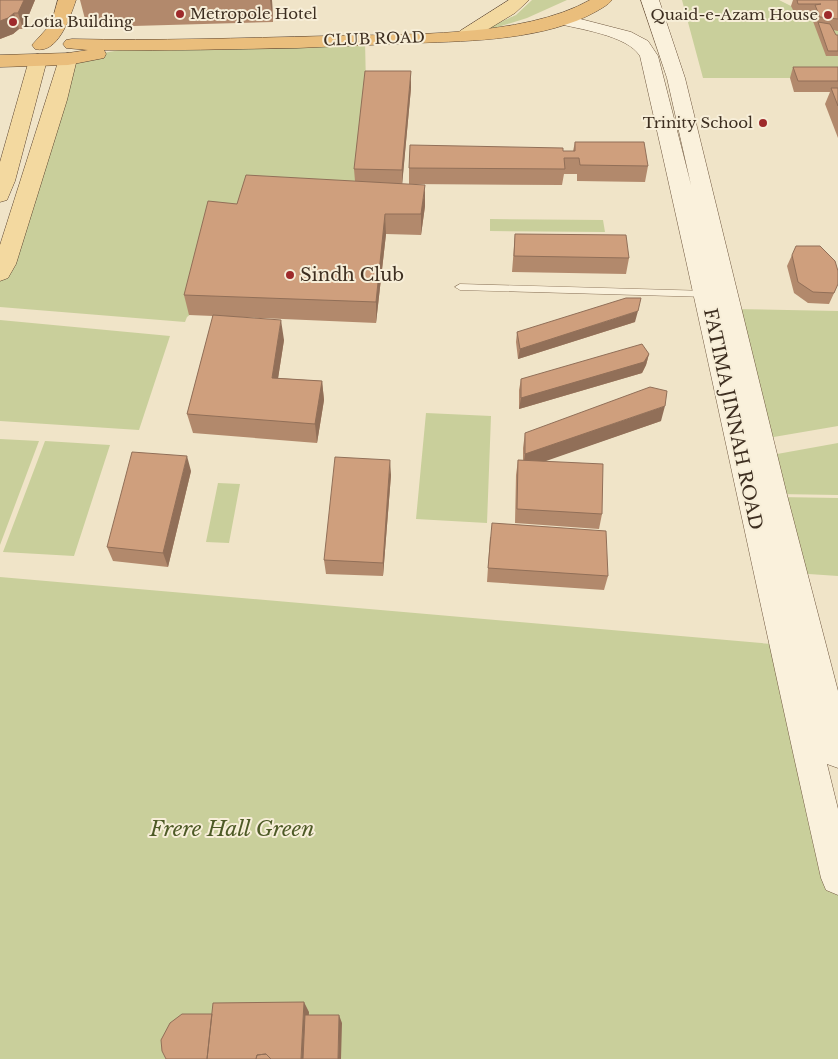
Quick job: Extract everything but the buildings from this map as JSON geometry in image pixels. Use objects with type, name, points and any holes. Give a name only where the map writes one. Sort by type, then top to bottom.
[{"type":"highway","points":[[0,60],[40,53],[59,25],[67,0]]},
{"type":"highway","name":"CLUB ROAD","points":[[40,53],[138,46],[395,39],[466,35],[515,30],[561,19],[603,0]]},
{"type":"highway","points":[[59,25],[70,51]]},
{"type":"highway","points":[[0,46],[40,53]]},
{"type":"main road","points":[[466,35],[509,9],[520,0]]},
{"type":"main road","name":"FATIMA JINNAH ROAD","points":[[651,4],[676,78],[783,645],[838,878]]},
{"type":"main road","name":"FATIMA JINNAH ROAD","points":[[561,19],[625,36],[642,45],[649,56],[774,495],[838,753]]},
{"type":"main road","points":[[0,273],[5,264],[70,51]]},
{"type":"main road","points":[[0,195],[40,53]]},
{"type":"main road","points":[[7,173],[34,172]]},
{"type":"lane","points":[[460,288],[717,294]]},
{"type":"green space","points":[[532,0],[567,0],[527,18],[469,36],[516,15]]},
{"type":"green space","points":[[682,0],[779,0],[791,6],[838,0],[838,78],[703,78]]},
{"type":"green space","points":[[365,40],[366,87],[355,185],[187,317],[185,322],[0,307],[0,251],[68,59],[138,47]]},
{"type":"green space","points":[[490,219],[603,220],[605,232],[490,231]]},
{"type":"green space","points":[[731,309],[838,311],[838,426],[762,439]]},
{"type":"green space","points":[[0,320],[170,336],[139,430],[0,421]]},
{"type":"green space","points":[[426,413],[491,416],[487,523],[416,519]]},
{"type":"green space","points":[[0,439],[39,441],[0,545]]},
{"type":"green space","points":[[45,441],[110,445],[74,556],[3,552]]},
{"type":"green space","points":[[838,443],[838,495],[777,494],[766,456]]},
{"type":"green space","points":[[218,483],[240,484],[229,543],[206,542]]},
{"type":"green space","points":[[779,497],[838,498],[838,576],[794,573]]},
{"type":"green space","name":"Frere Hall Green","points":[[0,577],[783,645],[838,887],[838,1059],[0,1059]]},
{"type":"place","name":"Metropole Hotel","points":[[180,14]]},
{"type":"place","name":"Quaid-e-Azam House","points":[[828,15]]},
{"type":"place","name":"Lotia Building","points":[[13,22]]},
{"type":"place","name":"Trinity School","points":[[763,123]]},
{"type":"place","name":"Sindh Club","points":[[290,275]]}]
